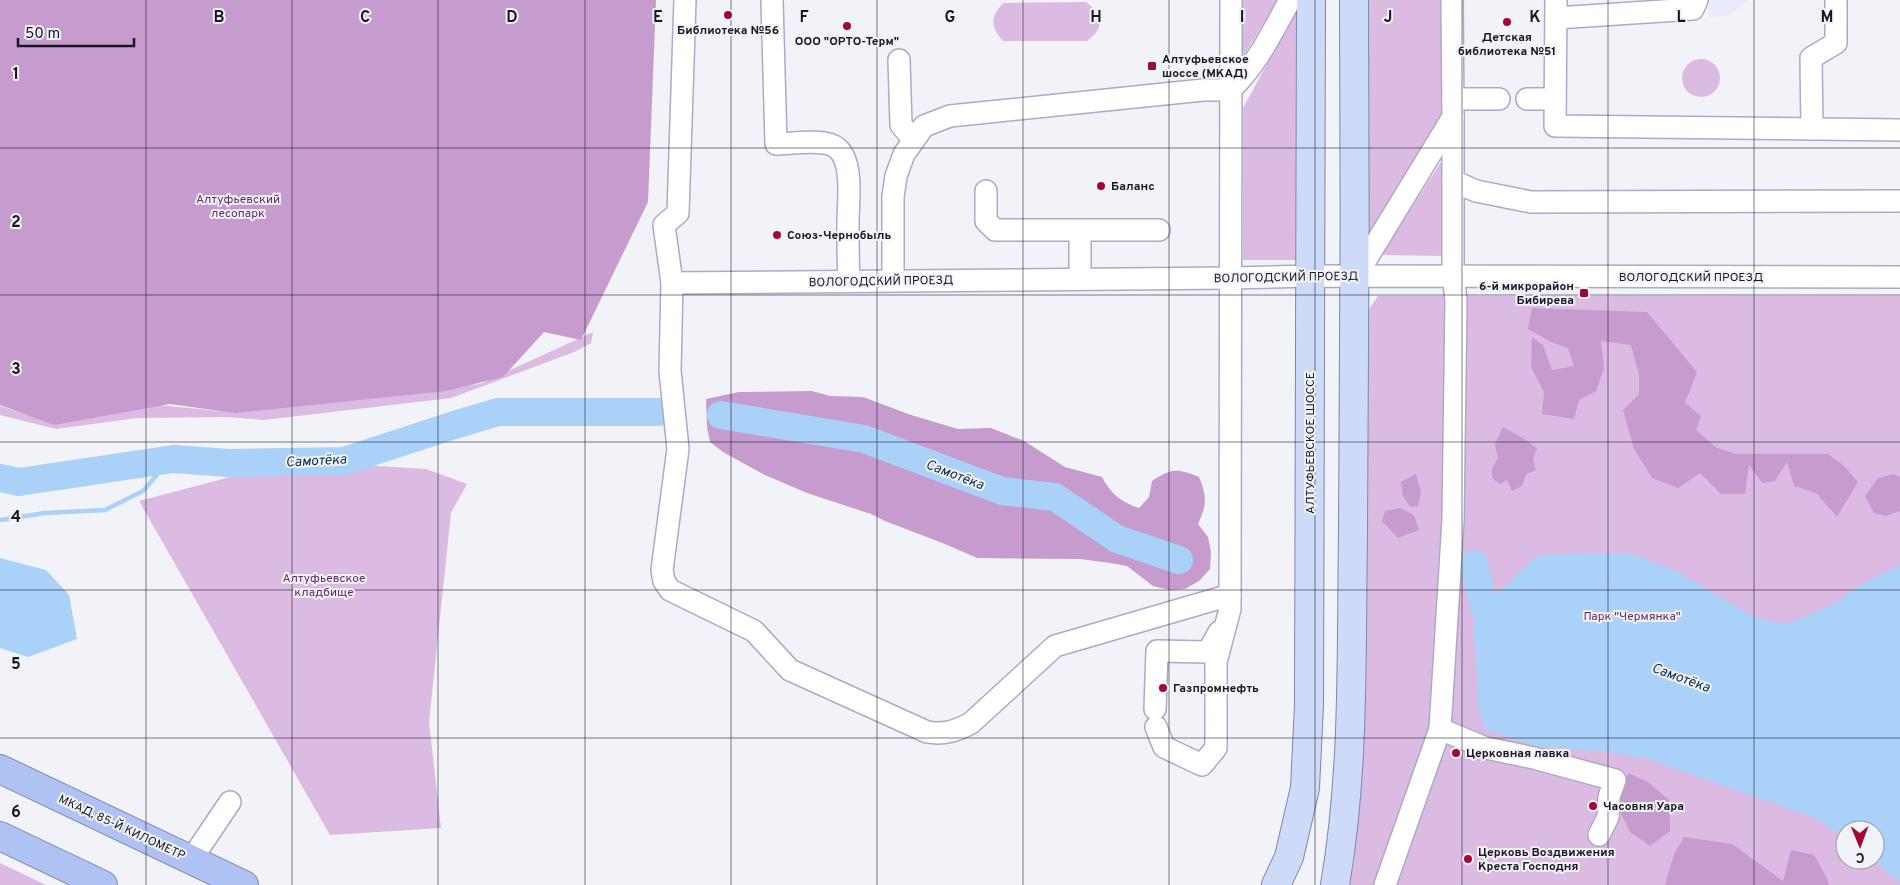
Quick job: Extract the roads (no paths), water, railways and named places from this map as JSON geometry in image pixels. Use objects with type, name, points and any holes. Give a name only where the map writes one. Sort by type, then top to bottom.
[{"type":"highway","name":"МКАД, 85-Й КИЛОМЕТР","points":[[0,769],[244,885]]},
{"type":"highway","points":[[0,836],[103,885]]},
{"type":"main road","name":"АЛТУФЬЕВСКОЕ ШОССЕ","points":[[1280,883],[1290,857],[1305,788],[1309,705],[1311,0]]},
{"type":"main road","points":[[1335,885],[1347,792],[1351,707],[1356,276],[1354,0]]},
{"type":"main road","points":[[196,862],[259,885]]},
{"type":"street","points":[[684,0],[678,213],[664,225],[672,283],[670,371],[678,449],[662,570],[664,581],[670,590],[754,631],[790,670],[928,732],[939,734],[954,732],[971,724],[1055,646],[1230,595]]},
{"type":"street","points":[[772,0],[776,144],[823,142],[836,147],[843,155],[850,190],[848,280]]},
{"type":"street","points":[[1228,617],[1208,652],[1158,651],[1156,718],[1164,747],[1202,765],[1216,748],[1216,662],[1228,617],[1230,609],[1231,0]]},
{"type":"street","points":[[893,280],[893,197],[896,176],[904,154],[924,126],[950,116],[1203,90],[1230,90],[1245,76],[1257,60],[1290,0]]},
{"type":"street","points":[[1385,885],[1440,729],[1453,520],[1456,300],[1453,276],[1452,0]]},
{"type":"street","points":[[1696,0],[1693,9],[1556,9],[1555,126],[1900,130]]},
{"type":"street","points":[[1812,129],[1811,58],[1836,43],[1836,0]]},
{"type":"street","points":[[899,60],[901,126],[914,140]]},
{"type":"street","points":[[1356,276],[1453,108],[1498,99]]},
{"type":"street","points":[[1527,99],[1555,99]]},
{"type":"street","points":[[1453,181],[1476,192],[1530,202],[1900,201]]},
{"type":"street","points":[[986,192],[986,221],[995,230],[1159,230]]},
{"type":"street","points":[[1080,230],[1080,279]]},
{"type":"street","name":"ВОЛОГОДСКИЙ ПРОЕЗД","points":[[672,283],[817,276],[848,280],[1311,276],[1900,277]]},
{"type":"street","points":[[1440,729],[1486,748],[1534,758],[1615,780],[1609,797],[1608,816],[1599,835]]},
{"type":"street","points":[[196,862],[230,802]]},
{"type":"water","points":[[1624,553],[1636,555],[1677,572],[1757,618],[1788,624],[1837,602],[1860,585],[1900,565],[1900,883],[1884,870],[1885,820],[1835,820],[1835,831],[1813,817],[1639,756],[1540,747],[1486,730],[1479,713],[1473,619],[1484,606],[1538,555]]},
{"type":"water","points":[[0,558],[46,570],[69,595],[77,639],[28,657],[0,648]]},
{"type":"waterway","name":"Самотёка","points":[[0,478],[19,482],[173,459],[229,463],[344,461],[498,412],[658,412]]},
{"type":"waterway","name":"Самотёка","points":[[721,415],[864,439],[1002,491],[1055,497],[1117,539],[1179,560]]},
{"type":"waterway","points":[[0,520],[45,513],[105,510],[143,491],[156,476]]},
{"type":"waterway","name":"Самотёка","points":[[1474,564],[1484,606],[1520,619]]},
{"type":"place","name":"Библиотека №56","points":[[728,15]]},
{"type":"place","name":"Детская библиотека №51","points":[[1507,22]]},
{"type":"place","name":"ООО \"ОРТО-Терм\"","points":[[847,26]]},
{"type":"place","name":"Алтуфьевское шоссе (МКАД)","points":[[1152,66]]},
{"type":"place","name":"Баланс","points":[[1101,186]]},
{"type":"place","name":"Союз-Чернобыль","points":[[777,235]]},
{"type":"place","name":"6-й микрорайон Бибирева","points":[[1584,293]]},
{"type":"place","name":"Газпромнефть","points":[[1163,688]]},
{"type":"place","name":"Церковная лавка","points":[[1456,753]]},
{"type":"place","name":"Часовня Уара","points":[[1593,806]]},
{"type":"place","name":"Церковь Воздвижения Креста Господня","points":[[1468,859]]},
{"type":"park label","name":"Алтуфьевский лесопарк","points":[[238,206]]},
{"type":"park label","name":"Алтуфьевское кладбище","points":[[324,585]]},
{"type":"park label","name":"Парк \"Чермянка\"","points":[[1632,616]]}]
